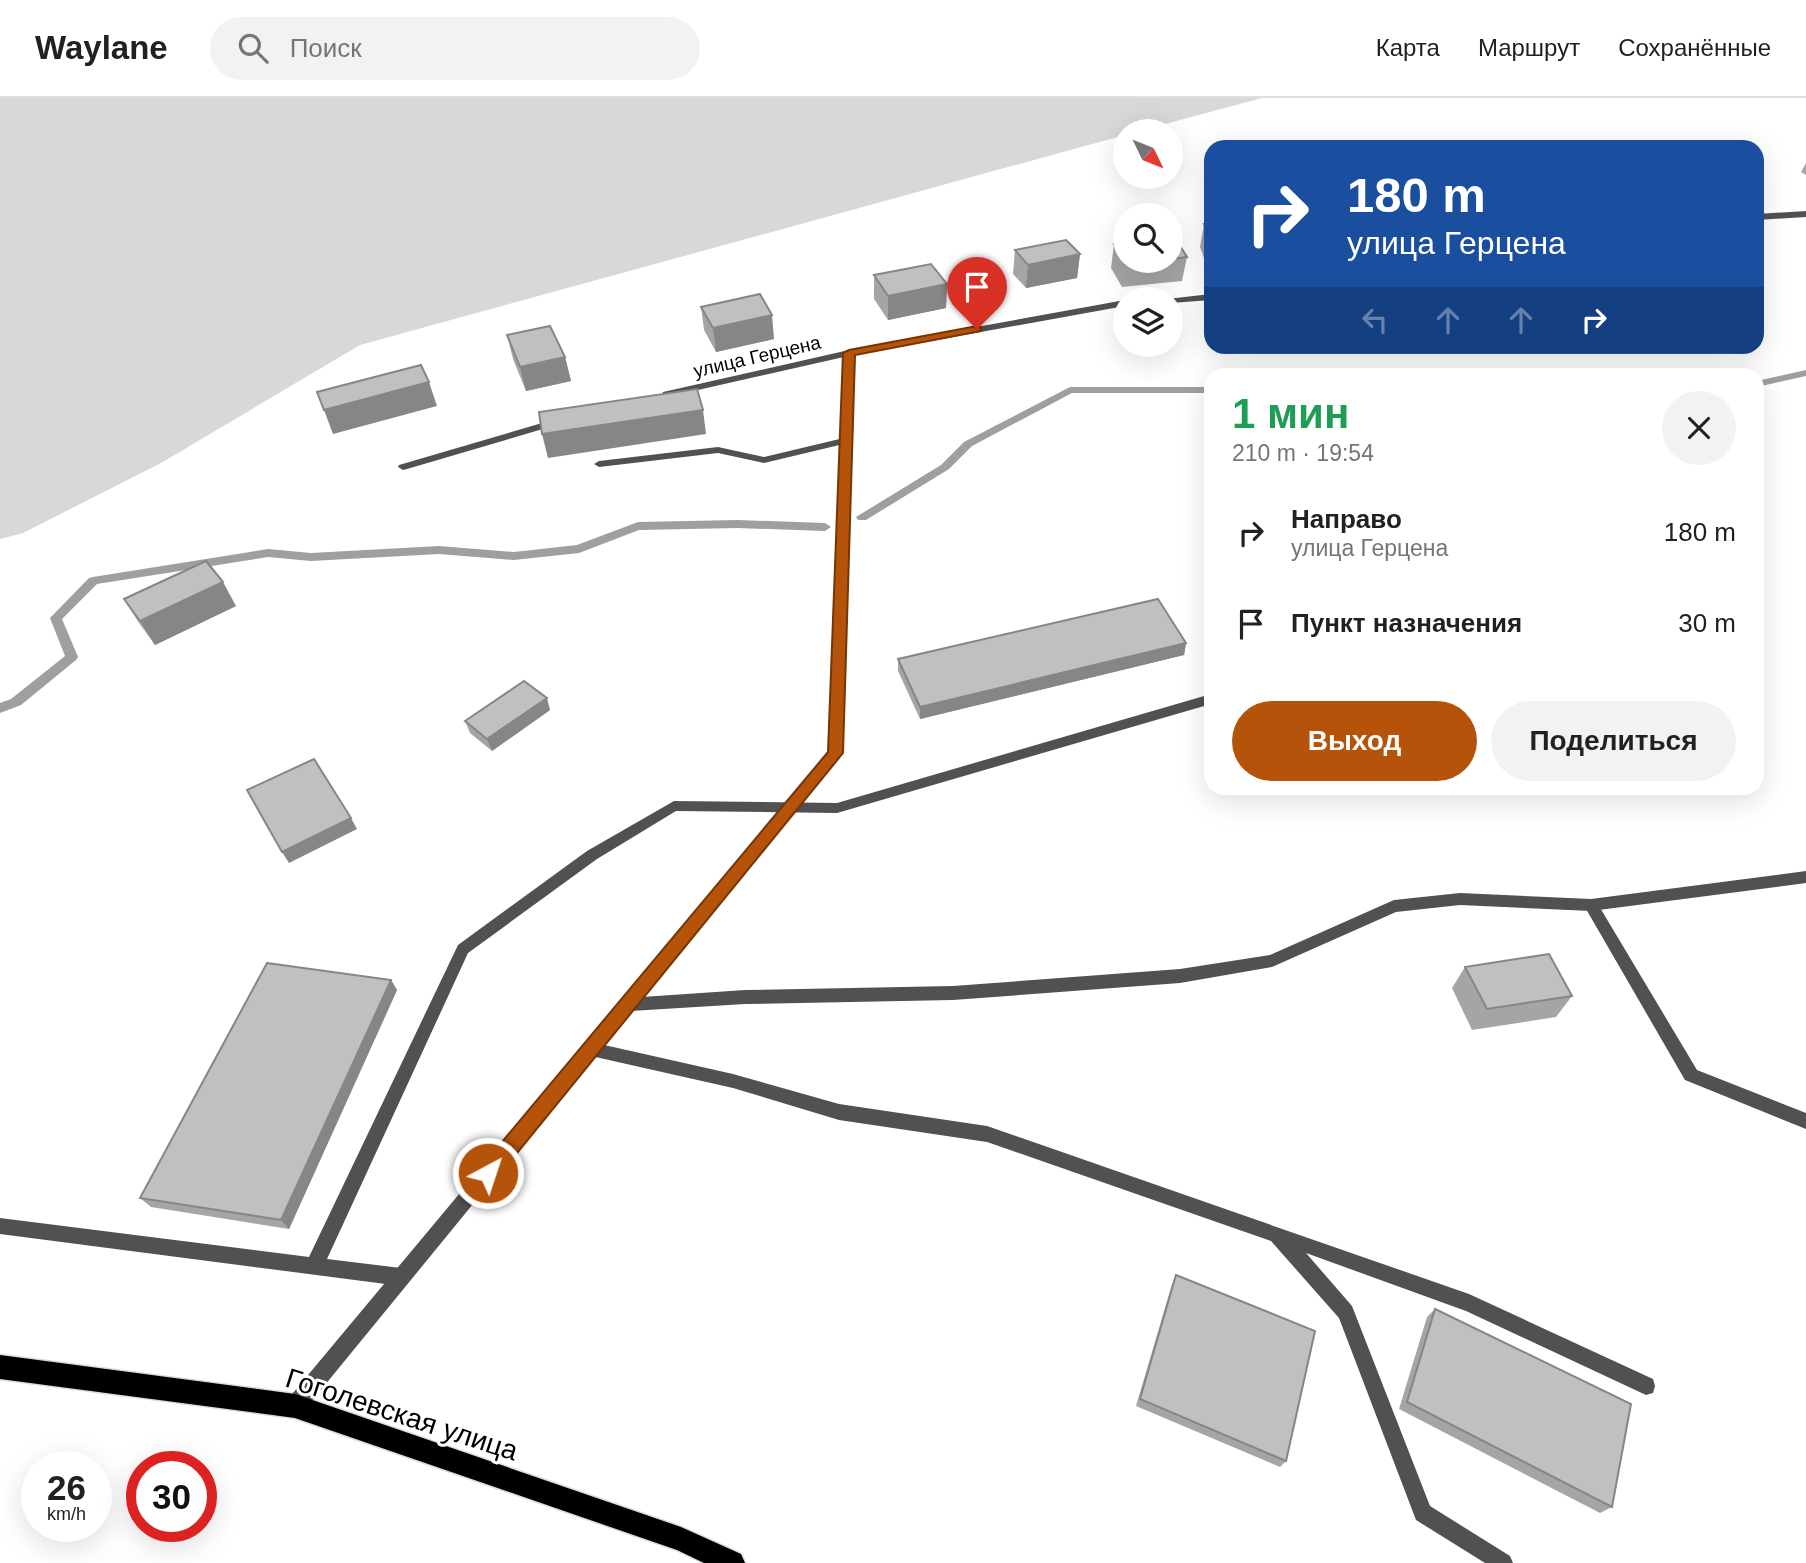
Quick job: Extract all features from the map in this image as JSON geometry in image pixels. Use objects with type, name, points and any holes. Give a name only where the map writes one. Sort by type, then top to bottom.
[{"type":"main road","name":"Гоголевская улица","points":[[0,1367],[295,1406],[681,1539],[732,1563]]},
{"type":"street","points":[[1764,217],[1806,214]]},
{"type":"street","points":[[1183,299],[1204,297]]},
{"type":"street","name":"улица Герцена","points":[[658,396],[849,353],[1113,305]]},
{"type":"street","points":[[295,1406],[835,753],[849,353]]},
{"type":"street","points":[[402,467],[572,417]]},
{"type":"street","points":[[599,464],[718,450],[764,460],[848,440]]},
{"type":"street","points":[[315,1264],[463,949],[592,855],[674,806],[837,808],[1204,701]]},
{"type":"street","points":[[626,1006],[745,997],[953,993],[1180,976],[1272,961],[1394,906],[1460,899],[1591,905],[1806,877]]},
{"type":"street","points":[[1591,905],[1691,1075],[1806,1121]]},
{"type":"street","points":[[591,1049],[733,1081],[839,1112],[987,1134],[1469,1303],[1646,1386]]},
{"type":"street","points":[[0,1226],[401,1277]]},
{"type":"street","points":[[1277,1234],[1346,1311],[1423,1513],[1503,1563]]},
{"type":"shaded area","points":[[0,98],[1262,98],[1183,119],[1113,119],[1113,138],[360,345],[161,463],[23,533],[0,539]]},
{"type":"building","points":[[1066,240],[1080,254],[1028,265],[1015,250]]},
{"type":"building","points":[[931,264],[947,284],[888,296],[874,275]]},
{"type":"building","points":[[760,294],[772,315],[713,328],[701,307]]},
{"type":"building","points":[[550,326],[565,357],[520,367],[507,335]]},
{"type":"building","points":[[421,365],[429,382],[324,410],[317,392]]},
{"type":"building","points":[[697,389],[703,410],[542,434],[539,412]]},
{"type":"building","points":[[206,561],[223,582],[140,621],[124,599]]},
{"type":"building","points":[[1158,599],[1186,643],[920,707],[898,659]]},
{"type":"building","points":[[524,681],[547,698],[487,739],[465,721]]},
{"type":"building","points":[[314,759],[351,818],[282,852],[247,790]]},
{"type":"building","points":[[1549,954],[1572,996],[1487,1009],[1465,967]]},
{"type":"building","points":[[267,963],[391,980],[281,1220],[140,1198]]},
{"type":"building","points":[[1176,1275],[1315,1331],[1286,1461],[1140,1399]]},
{"type":"building","points":[[1435,1309],[1631,1404],[1612,1507],[1407,1402]]},
{"type":"waterway","points":[[1764,382],[1806,373]]},
{"type":"waterway","points":[[862,517],[945,467],[968,444],[1070,390],[1204,390]]},
{"type":"waterway","points":[[0,708],[16,702],[72,657],[56,618],[93,581],[268,553],[311,557],[439,550],[514,556],[579,549],[638,526],[738,524],[825,527]]},
{"type":"route","points":[[488,1173],[835,753],[849,353],[977,329]]}]
